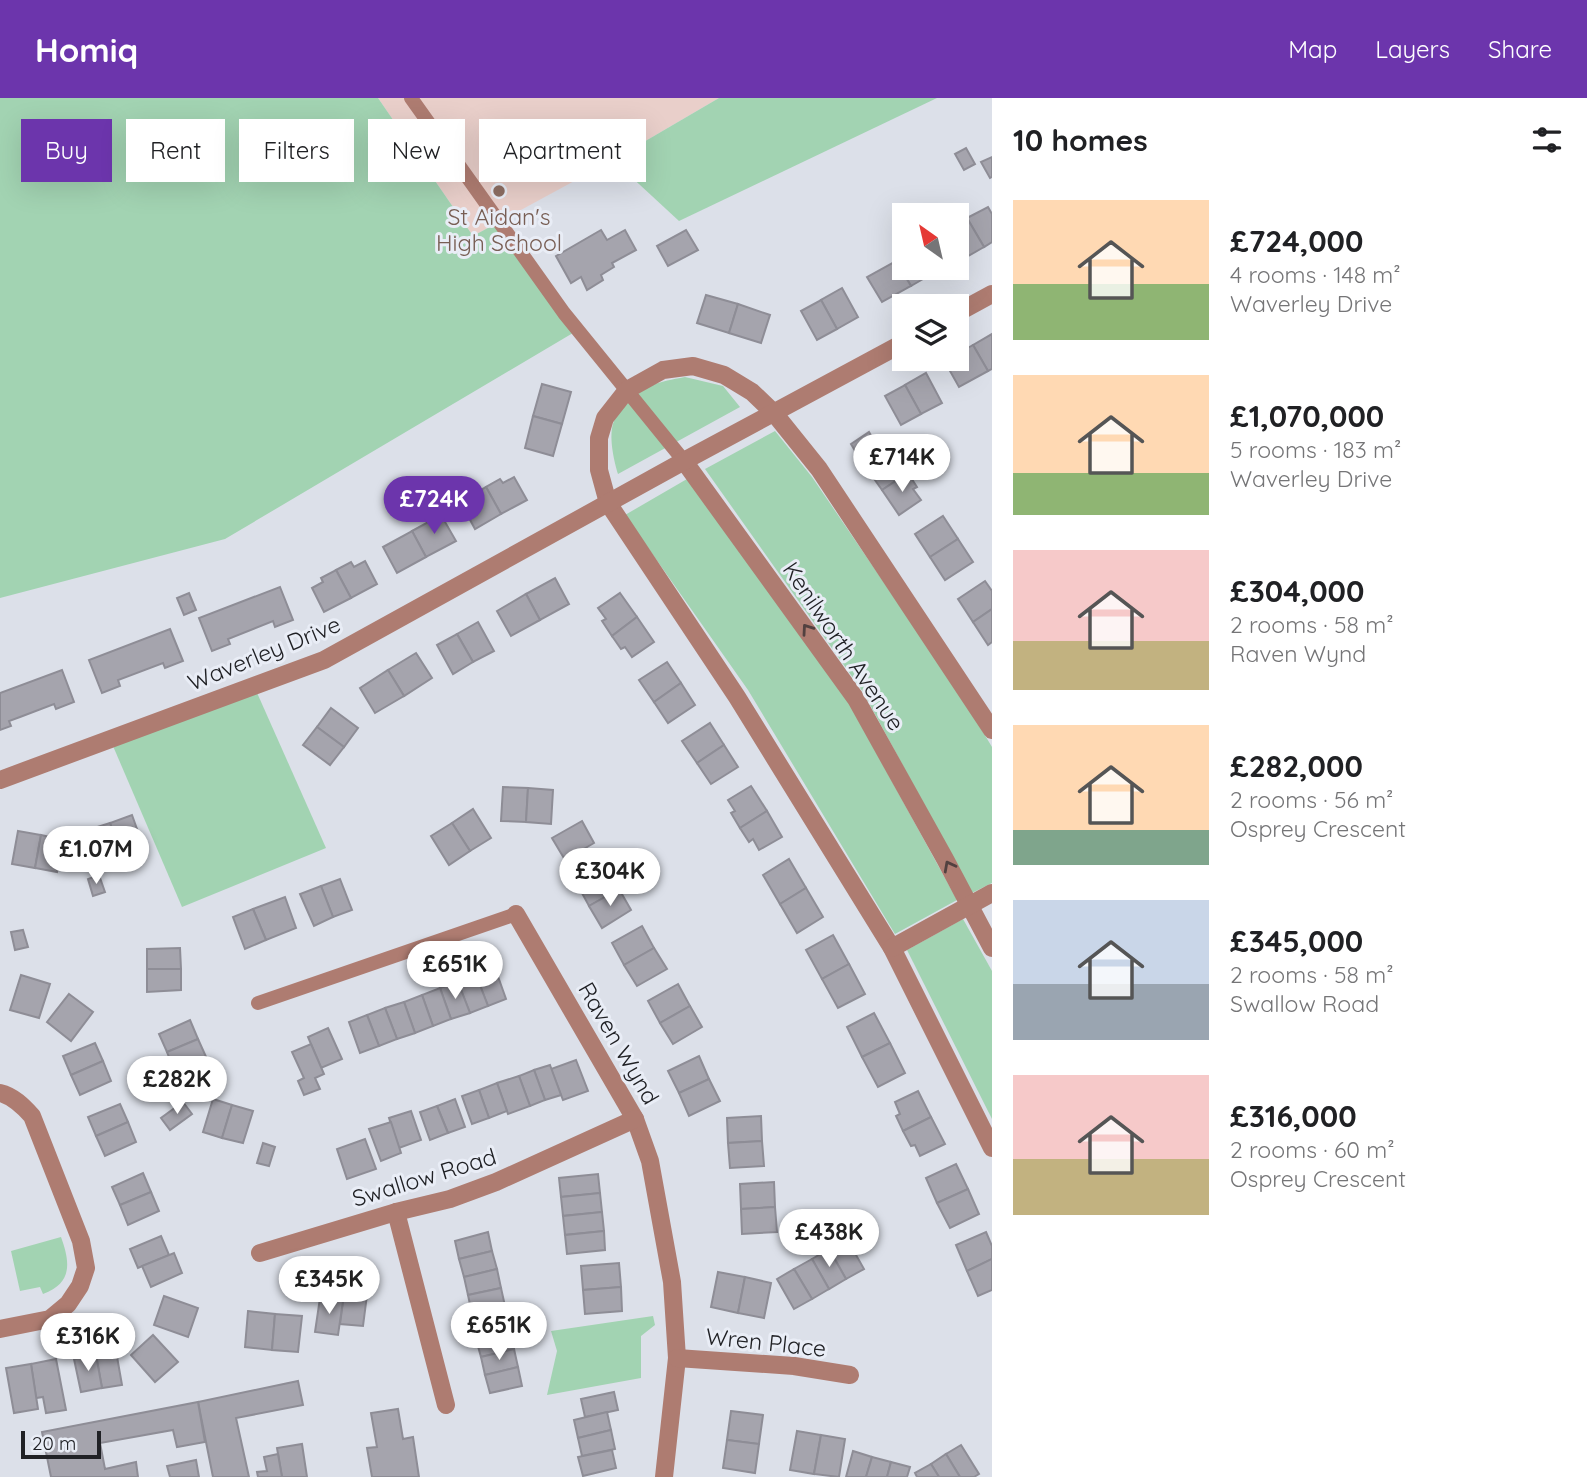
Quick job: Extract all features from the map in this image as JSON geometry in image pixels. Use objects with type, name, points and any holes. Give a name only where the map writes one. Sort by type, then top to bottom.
[{"type":"street","points":[[969,306],[992,294]]},
{"type":"street","name":"Waverley Drive","points":[[0,780],[324,660],[892,349]]},
{"type":"street","points":[[992,730],[819,469],[774,413],[752,392],[724,375],[693,366],[663,370],[627,390],[605,418],[599,438],[599,470],[608,503],[737,698],[892,948],[992,1148]]},
{"type":"street","name":"Kenilworth Avenue","points":[[684,461],[856,699],[992,948]]},
{"type":"street","points":[[892,948],[992,893]]},
{"type":"street","name":"Raven Wynd","points":[[516,914],[635,1119],[650,1161],[672,1282],[677,1358],[664,1477]]},
{"type":"street","points":[[0,1093],[21,1104],[32,1116],[81,1241],[86,1268],[80,1286],[68,1304],[50,1318],[0,1329]]},
{"type":"street","name":"Swallow Road","points":[[260,1254],[396,1212],[450,1199],[496,1182],[635,1119]]},
{"type":"street","points":[[396,1212],[446,1405]]},
{"type":"street","name":"Wren Place","points":[[677,1358],[794,1366],[850,1375]]},
{"type":"lane","points":[[411,98],[564,313],[684,461]]},
{"type":"lane","name":"Raven Wynd","points":[[258,1003],[516,914]]},
{"type":"shaded area","points":[[378,98],[719,98],[646,141],[646,119],[479,119],[479,182],[572,182],[473,236],[436,182],[465,182],[465,119],[392,119]]},
{"type":"green space","points":[[0,98],[378,98],[392,119],[368,119],[368,182],[436,182],[473,236],[499,222],[578,330],[225,539],[0,598]]},
{"type":"green space","points":[[719,98],[937,98],[679,221],[637,182],[646,182],[646,141]]},
{"type":"green space","points":[[685,377],[723,386],[740,407],[618,474],[613,455],[612,427],[618,414],[647,388],[660,382]]},
{"type":"green space","points":[[775,431],[812,477],[962,697],[992,747],[992,883],[972,893],[863,692],[705,469]]},
{"type":"green space","points":[[687,479],[849,703],[957,900],[895,934],[748,690],[625,515]]},
{"type":"green space","points":[[254,686],[326,848],[182,907],[110,739]]},
{"type":"green space","points":[[963,919],[992,971],[992,1119],[907,950]]},
{"type":"green space","points":[[61,1237],[67,1271],[60,1284],[43,1294],[40,1287],[20,1291],[11,1251]]},
{"type":"green space","points":[[653,1316],[655,1325],[641,1336],[641,1378],[547,1395],[557,1351],[551,1331]]},
{"type":"building","points":[[966,148],[975,164],[964,170],[955,154]]},
{"type":"building","points":[[992,157],[992,177],[990,178],[981,162]]},
{"type":"building","points":[[988,207],[992,214],[992,242],[984,247],[970,223],[970,216]]},
{"type":"building","points":[[970,223],[984,247],[970,255]]},
{"type":"building","points":[[601,230],[607,240],[625,230],[636,250],[612,263],[614,267],[601,275],[603,280],[587,290],[581,277],[571,283],[556,256]]},
{"type":"building","points":[[686,230],[698,250],[668,266],[657,246]]},
{"type":"building","points":[[892,263],[892,280],[907,280],[911,286],[892,294],[882,302],[867,277]]},
{"type":"building","points":[[907,280],[921,280],[911,286]]},
{"type":"building","points":[[842,288],[858,317],[837,329],[821,300]]},
{"type":"building","points":[[706,295],[738,304],[729,333],[697,323]]},
{"type":"building","points":[[821,300],[837,329],[817,340],[801,311]]},
{"type":"building","points":[[738,304],[770,315],[761,343],[729,333]]},
{"type":"building","points":[[992,334],[992,369],[988,371],[973,345]]},
{"type":"building","points":[[973,345],[988,371],[959,387],[950,371],[969,371],[969,347]]},
{"type":"building","points":[[926,373],[942,403],[921,414],[905,385]]},
{"type":"building","points":[[542,384],[571,392],[562,424],[533,416]]},
{"type":"building","points":[[905,385],[921,414],[901,425],[885,396]]},
{"type":"building","points":[[533,416],[562,424],[553,456],[525,448]]},
{"type":"building","points":[[869,432],[878,447],[860,459],[851,444]]},
{"type":"building","points":[[887,451],[895,461],[898,459],[908,473],[882,490],[865,466]]},
{"type":"building","points":[[908,473],[917,487],[913,489],[921,500],[899,515],[882,490]]},
{"type":"building","points":[[514,477],[527,500],[501,514],[486,487],[500,479],[503,483]]},
{"type":"building","points":[[486,487],[501,514],[475,529],[462,505],[473,499],[471,495]]},
{"type":"building","points":[[441,515],[456,541],[426,557],[412,531]]},
{"type":"building","points":[[943,516],[958,539],[930,557],[915,534]]},
{"type":"building","points":[[412,531],[426,557],[397,573],[383,547]]},
{"type":"building","points":[[958,539],[973,562],[945,580],[930,557]]},
{"type":"building","points":[[365,561],[377,584],[351,598],[336,570],[351,562],[354,567]]},
{"type":"building","points":[[336,570],[351,598],[324,612],[312,588],[323,582],[321,578]]},
{"type":"building","points":[[555,578],[569,604],[540,620],[526,594]]},
{"type":"building","points":[[985,581],[992,591],[992,609],[973,622],[958,599]]},
{"type":"building","points":[[280,587],[293,620],[275,627],[273,621],[228,639],[230,644],[212,651],[199,618]]},
{"type":"building","points":[[189,593],[196,610],[184,615],[177,598]]},
{"type":"building","points":[[620,593],[637,617],[612,636],[602,621],[606,619],[598,608]]},
{"type":"building","points":[[526,594],[540,620],[511,636],[497,611]]},
{"type":"building","points":[[992,609],[992,642],[988,645],[973,622]]},
{"type":"building","points":[[637,617],[654,642],[632,657],[625,647],[621,649],[612,636]]},
{"type":"building","points":[[478,622],[494,651],[473,662],[457,634]]},
{"type":"building","points":[[170,629],[183,661],[165,668],[163,663],[118,680],[120,686],[102,693],[89,660]]},
{"type":"building","points":[[457,634],[473,662],[453,674],[437,645]]},
{"type":"building","points":[[416,653],[432,678],[404,696],[388,670]]},
{"type":"building","points":[[667,662],[681,683],[654,702],[639,680]]},
{"type":"building","points":[[62,670],[74,702],[56,709],[54,704],[9,721],[11,726],[0,730],[0,693]]},
{"type":"building","points":[[388,670],[404,696],[375,713],[360,688]]},
{"type":"building","points":[[681,683],[695,705],[668,723],[654,702]]},
{"type":"building","points":[[331,708],[358,728],[344,747],[317,727]]},
{"type":"building","points":[[710,723],[724,745],[697,763],[682,741]]},
{"type":"building","points":[[317,727],[344,747],[330,765],[303,745]]},
{"type":"building","points":[[724,745],[738,767],[711,784],[697,763]]},
{"type":"building","points":[[751,786],[767,811],[740,828],[731,813],[735,811],[728,800]]},
{"type":"building","points":[[503,787],[528,788],[526,822],[501,821]]},
{"type":"building","points":[[528,788],[553,790],[551,824],[526,822]]},
{"type":"building","points":[[473,809],[491,838],[470,851],[452,823]]},
{"type":"building","points":[[767,811],[782,837],[759,850],[753,839],[749,842],[740,828]]},
{"type":"building","points":[[132,815],[143,846],[121,854],[110,823]]},
{"type":"building","points":[[582,821],[594,843],[565,860],[552,838]]},
{"type":"building","points":[[110,823],[121,854],[99,862],[88,830]]},
{"type":"building","points":[[452,823],[470,851],[449,865],[431,836]]},
{"type":"building","points":[[18,831],[41,835],[35,868],[12,864]]},
{"type":"building","points":[[41,835],[64,840],[57,872],[35,868]]},
{"type":"building","points":[[789,859],[806,888],[780,904],[763,875]]},
{"type":"building","points":[[607,867],[619,889],[589,906],[577,884]]},
{"type":"building","points":[[99,875],[105,892],[93,896],[88,879]]},
{"type":"building","points":[[340,879],[352,910],[333,917],[321,886]]},
{"type":"building","points":[[321,886],[333,917],[314,926],[300,894]]},
{"type":"building","points":[[806,888],[823,917],[797,933],[780,904]]},
{"type":"building","points":[[619,889],[631,910],[602,928],[589,906]]},
{"type":"building","points":[[285,897],[296,928],[266,940],[253,909]]},
{"type":"building","points":[[253,909],[266,940],[245,949],[233,917]]},
{"type":"building","points":[[642,926],[654,948],[624,965],[612,943]]},
{"type":"building","points":[[23,930],[28,947],[15,950],[11,932]]},
{"type":"building","points":[[833,935],[849,964],[822,979],[806,950]]},
{"type":"building","points":[[180,948],[181,969],[147,969],[147,949]]},
{"type":"building","points":[[654,948],[667,969],[637,986],[624,965]]},
{"type":"building","points":[[849,964],[865,994],[838,1008],[822,979]]},
{"type":"building","points":[[495,968],[506,999],[488,1006],[476,975]]},
{"type":"building","points":[[147,969],[181,969],[181,990],[147,992]]},
{"type":"building","points":[[21,975],[50,984],[39,1018],[10,1010]]},
{"type":"building","points":[[476,975],[488,1006],[470,1013],[458,982]]},
{"type":"building","points":[[458,982],[470,1013],[451,1019],[440,988]]},
{"type":"building","points":[[678,984],[690,1006],[660,1023],[648,1001]]},
{"type":"building","points":[[440,988],[451,1019],[433,1026],[422,995]]},
{"type":"building","points":[[69,994],[93,1012],[71,1041],[47,1022]]},
{"type":"building","points":[[422,995],[433,1026],[415,1033],[404,1002]]},
{"type":"building","points":[[404,1002],[415,1033],[397,1039],[385,1008]]},
{"type":"building","points":[[690,1006],[702,1027],[673,1044],[660,1023]]},
{"type":"building","points":[[385,1008],[397,1039],[379,1046],[367,1015]]},
{"type":"building","points":[[874,1013],[890,1043],[862,1057],[847,1027]]},
{"type":"building","points":[[367,1015],[379,1046],[360,1053],[349,1022]]},
{"type":"building","points":[[190,1020],[198,1039],[167,1052],[159,1034]]},
{"type":"building","points":[[328,1028],[342,1059],[321,1068],[308,1037]]},
{"type":"building","points":[[198,1039],[207,1059],[175,1072],[167,1052]]},
{"type":"building","points":[[95,1043],[103,1061],[71,1075],[63,1056]]},
{"type":"building","points":[[890,1043],[905,1073],[878,1087],[862,1057]]},
{"type":"building","points":[[311,1044],[324,1074],[315,1078],[320,1089],[304,1095],[298,1081],[304,1078],[292,1052]]},
{"type":"building","points":[[699,1056],[709,1079],[679,1093],[668,1071]]},
{"type":"building","points":[[576,1060],[588,1091],[563,1100],[551,1069]]},
{"type":"building","points":[[103,1061],[111,1081],[80,1095],[71,1075]]},
{"type":"building","points":[[550,1065],[561,1095],[545,1100],[534,1070]]},
{"type":"building","points":[[534,1070],[545,1100],[530,1106],[519,1076]]},
{"type":"building","points":[[519,1076],[530,1106],[508,1114],[497,1083]]},
{"type":"building","points":[[709,1079],[720,1101],[689,1116],[679,1093]]},
{"type":"building","points":[[497,1083],[507,1111],[489,1118],[479,1090]]},
{"type":"building","points":[[479,1090],[489,1118],[472,1124],[462,1096]]},
{"type":"building","points":[[918,1091],[931,1117],[903,1131],[896,1116],[900,1114],[895,1102]]},
{"type":"building","points":[[213,1099],[232,1105],[222,1138],[203,1132]]},
{"type":"building","points":[[455,1099],[465,1127],[448,1133],[437,1106]]},
{"type":"building","points":[[183,1102],[192,1114],[170,1130],[161,1118]]},
{"type":"building","points":[[120,1104],[128,1122],[96,1136],[88,1117]]},
{"type":"building","points":[[232,1105],[253,1111],[243,1143],[222,1138]]},
{"type":"building","points":[[437,1106],[448,1133],[430,1140],[420,1112]]},
{"type":"building","points":[[411,1111],[421,1140],[399,1148],[389,1118]]},
{"type":"building","points":[[761,1116],[762,1141],[728,1143],[727,1118]]},
{"type":"building","points":[[931,1117],[945,1144],[920,1156],[903,1131]]},
{"type":"building","points":[[128,1122],[136,1142],[105,1156],[96,1136]]},
{"type":"building","points":[[391,1122],[401,1153],[381,1161],[369,1129]]},
{"type":"building","points":[[365,1139],[376,1169],[347,1179],[337,1149]]},
{"type":"building","points":[[762,1141],[764,1166],[730,1168],[728,1143]]},
{"type":"building","points":[[263,1143],[275,1147],[269,1166],[257,1163]]},
{"type":"building","points":[[956,1164],[968,1189],[937,1203],[926,1178]]},
{"type":"building","points":[[143,1173],[151,1192],[120,1205],[112,1187]]},
{"type":"building","points":[[598,1174],[600,1193],[561,1197],[559,1178]]},
{"type":"building","points":[[774,1182],[775,1207],[741,1209],[740,1184]]},
{"type":"building","points":[[968,1189],[979,1214],[950,1228],[937,1203]]},
{"type":"building","points":[[151,1192],[159,1211],[128,1225],[120,1205]]},
{"type":"building","points":[[600,1193],[602,1212],[563,1216],[561,1197]]},
{"type":"building","points":[[775,1207],[777,1232],[742,1234],[741,1209]]},
{"type":"building","points":[[602,1212],[604,1231],[565,1235],[563,1216]]},
{"type":"building","points":[[604,1231],[605,1250],[567,1254],[565,1235]]},
{"type":"building","points":[[488,1232],[492,1251],[459,1259],[455,1241]]},
{"type":"building","points":[[986,1232],[992,1246],[992,1259],[967,1271],[956,1245]]},
{"type":"building","points":[[161,1236],[169,1255],[138,1268],[130,1249]]},
{"type":"building","points":[[847,1239],[864,1269],[846,1279],[829,1249]]},
{"type":"building","points":[[829,1249],[846,1279],[829,1289],[812,1259]]},
{"type":"building","points":[[492,1251],[497,1269],[464,1277],[459,1259]]},
{"type":"building","points":[[174,1253],[182,1273],[151,1287],[142,1266]]},
{"type":"building","points":[[812,1259],[829,1289],[812,1299],[794,1269]]},
{"type":"building","points":[[992,1259],[992,1290],[978,1296],[967,1271]]},
{"type":"building","points":[[619,1263],[621,1287],[583,1290],[581,1266]]},
{"type":"building","points":[[497,1269],[501,1288],[468,1295],[464,1277]]},
{"type":"building","points":[[794,1269],[812,1299],[794,1309],[777,1279]]},
{"type":"building","points":[[718,1272],[745,1277],[738,1313],[711,1307]]},
{"type":"building","points":[[745,1277],[771,1283],[764,1318],[738,1313]]},
{"type":"building","points":[[621,1287],[622,1311],[585,1314],[583,1290]]},
{"type":"building","points":[[501,1288],[505,1306],[472,1314],[468,1295]]},
{"type":"building","points":[[344,1293],[367,1295],[363,1326],[340,1324]]},
{"type":"building","points":[[164,1296],[198,1308],[188,1337],[154,1325]]},
{"type":"building","points":[[320,1298],[343,1301],[338,1335],[315,1332]]},
{"type":"building","points":[[248,1311],[275,1314],[272,1350],[245,1347]]},
{"type":"building","points":[[505,1312],[509,1331],[476,1339],[472,1320]]},
{"type":"building","points":[[275,1314],[302,1316],[298,1352],[272,1350]]},
{"type":"building","points":[[509,1331],[514,1349],[481,1357],[476,1339]]},
{"type":"building","points":[[153,1335],[178,1362],[155,1382],[131,1355]]},
{"type":"building","points":[[514,1349],[518,1367],[485,1375],[481,1357]]},
{"type":"building","points":[[116,1351],[122,1385],[102,1388],[96,1355]]},
{"type":"building","points":[[96,1355],[102,1388],[81,1392],[74,1359]]},
{"type":"building","points":[[56,1359],[66,1410],[46,1413],[43,1397],[36,1398],[31,1364]]},
{"type":"building","points":[[31,1364],[38,1409],[14,1413],[6,1368]]},
{"type":"building","points":[[518,1367],[522,1386],[490,1393],[485,1375]]},
{"type":"building","points":[[298,1381],[303,1405],[236,1418],[249,1477],[213,1477],[198,1402]]},
{"type":"building","points":[[614,1392],[618,1410],[585,1417],[581,1399]]},
{"type":"building","points":[[198,1402],[205,1442],[177,1447],[173,1430],[100,1443],[105,1469],[136,1462],[138,1477],[51,1477],[42,1432]]},
{"type":"building","points":[[398,1409],[403,1439],[413,1437],[419,1477],[372,1477],[367,1448],[377,1447],[371,1413]]},
{"type":"building","points":[[731,1411],[763,1415],[759,1444],[727,1440]]},
{"type":"building","points":[[607,1412],[611,1430],[578,1438],[574,1420]]},
{"type":"building","points":[[611,1430],[615,1449],[582,1456],[578,1438]]},
{"type":"building","points":[[797,1431],[821,1435],[814,1474],[790,1470]]},
{"type":"building","points":[[821,1435],[845,1439],[839,1477],[814,1474]]},
{"type":"building","points":[[727,1440],[759,1444],[755,1473],[723,1468]]},
{"type":"building","points":[[302,1444],[307,1477],[282,1477],[277,1448]]},
{"type":"building","points":[[961,1445],[979,1474],[974,1477],[960,1477],[946,1454]]},
{"type":"building","points":[[612,1450],[616,1468],[583,1476],[578,1457]]},
{"type":"building","points":[[853,1451],[872,1457],[866,1477],[846,1477]]},
{"type":"building","points":[[278,1454],[282,1477],[258,1477],[257,1472],[267,1471],[264,1457]]},
{"type":"building","points":[[946,1454],[960,1477],[939,1477],[931,1464]]},
{"type":"building","points":[[872,1457],[891,1462],[887,1477],[866,1477]]},
{"type":"building","points":[[196,1460],[199,1477],[170,1477],[167,1466]]},
{"type":"building","points":[[891,1462],[910,1467],[907,1477],[887,1477]]},
{"type":"building","points":[[931,1464],[939,1477],[917,1477],[915,1473]]},
{"type":"place","name":"St Aidan's High School","points":[[499,191]]}]
